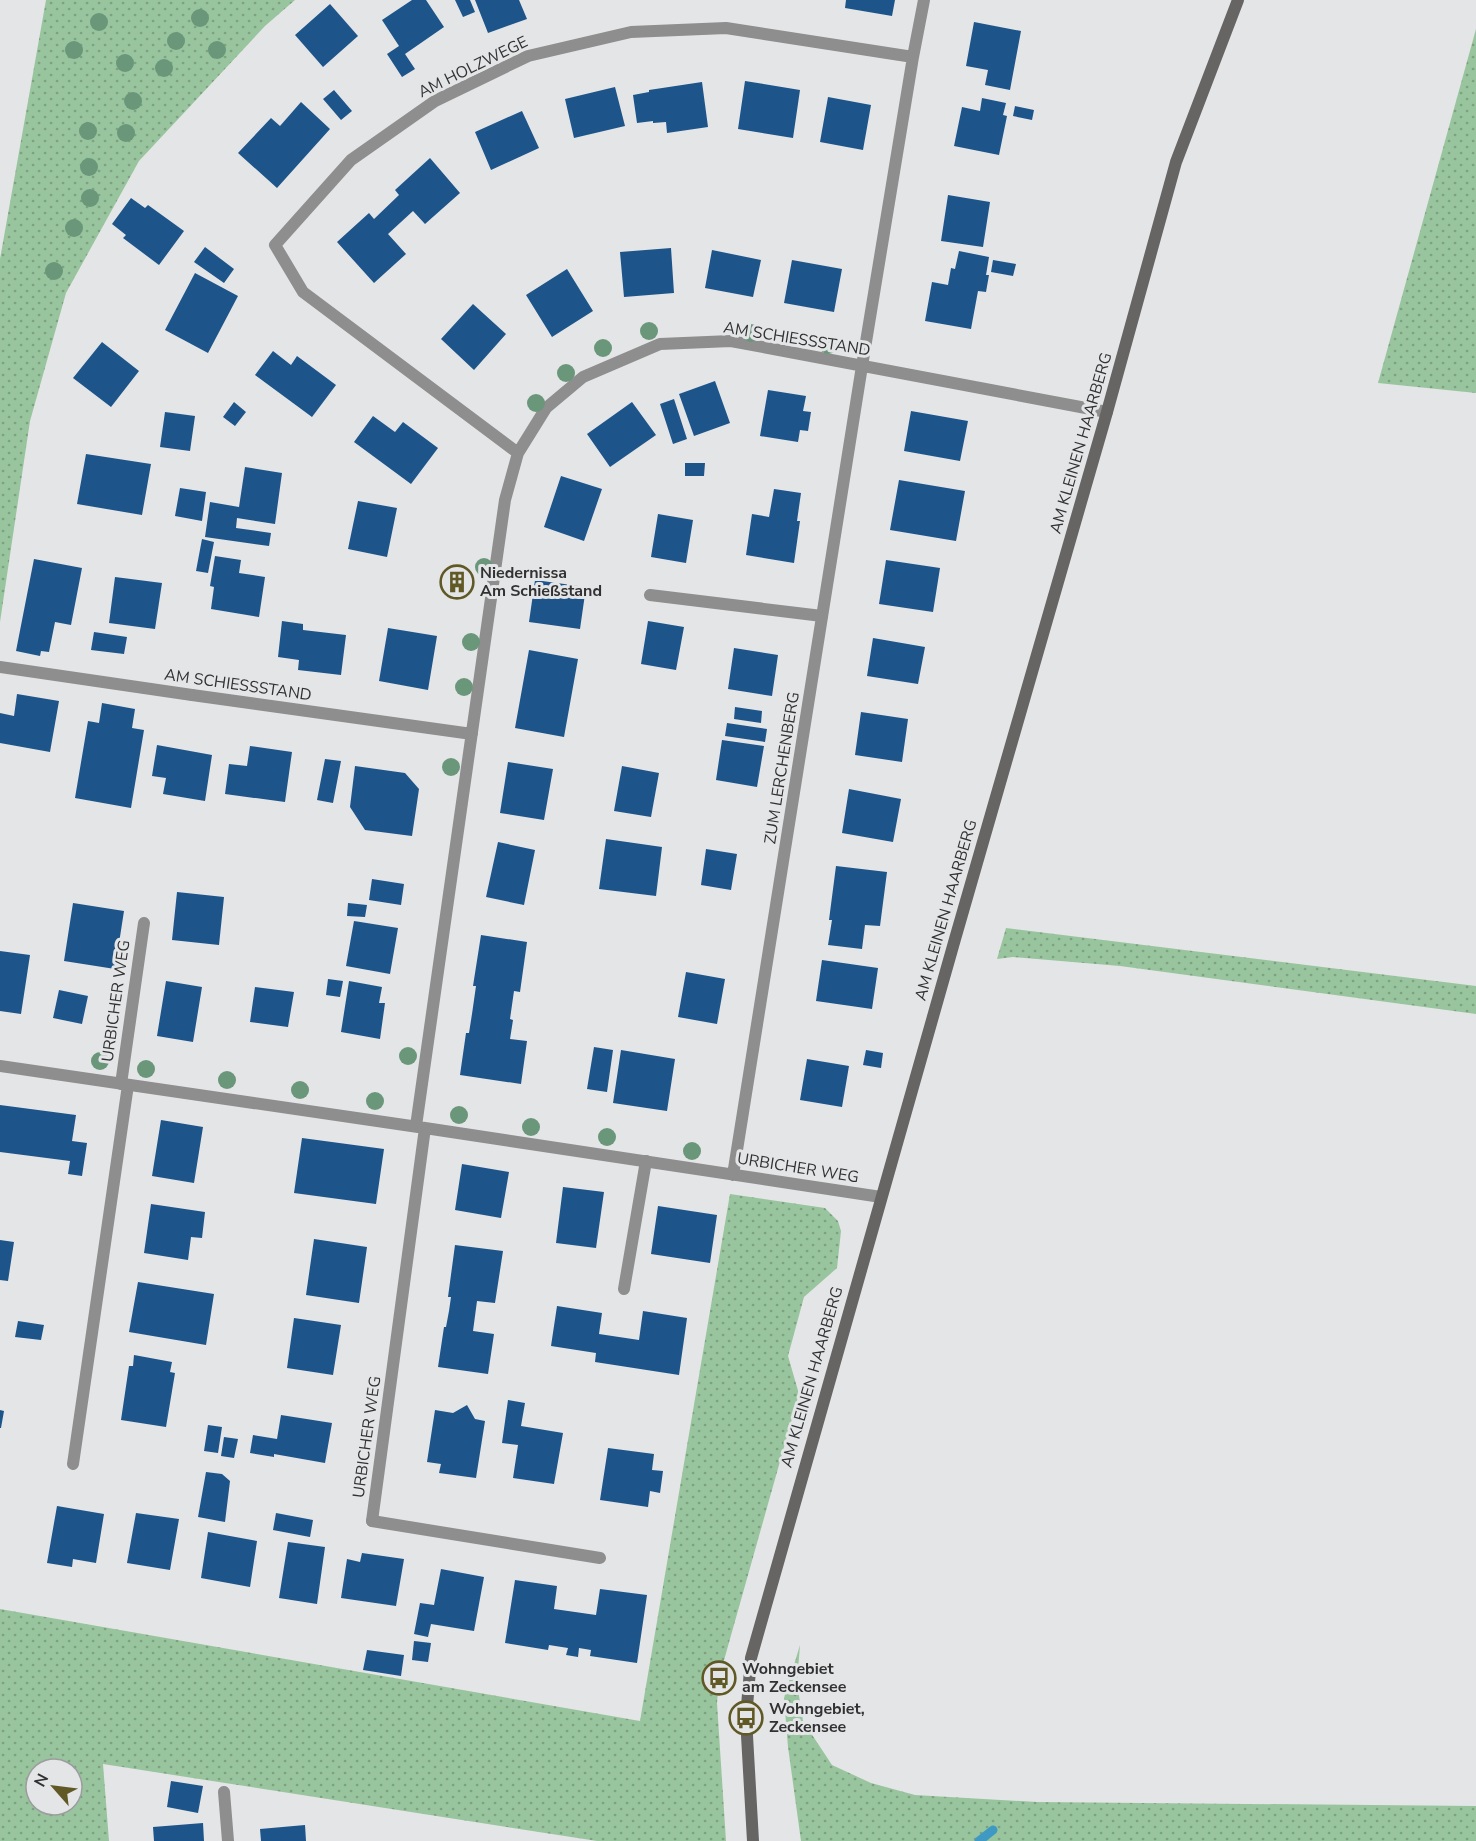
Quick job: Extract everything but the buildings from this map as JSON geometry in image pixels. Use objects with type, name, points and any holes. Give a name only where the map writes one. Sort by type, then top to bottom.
[{"type":"street","points":[[862,366],[924,0]]},
{"type":"street","name":"AM KLEINEN HAARBERG","points":[[753,1841],[747,1718],[751,1658],[1107,412],[1176,162],[1238,0]]},
{"type":"street","name":"AM HOLZWEGE","points":[[518,453],[303,292],[275,245],[351,160],[435,101],[528,56],[632,32],[726,28],[913,57]]},
{"type":"street","name":"AM SCHIESSSTAND","points":[[421,1127],[505,500],[518,453],[546,408],[583,377],[660,344],[731,341],[1107,412]]},
{"type":"street","name":"ZUM LERCHENBERG","points":[[734,1174],[862,366]]},
{"type":"street","points":[[650,595],[822,616]]},
{"type":"street","name":"AM SCHIESSSTAND","points":[[0,667],[472,734]]},
{"type":"street","name":"URBICHER WEG","points":[[74,1464],[144,923]]},
{"type":"street","name":"URBICHER WEG","points":[[0,1066],[881,1197]]},
{"type":"street","name":"URBICHER WEG","points":[[421,1127],[372,1521],[600,1558]]},
{"type":"street","points":[[624,1289],[646,1161]]},
{"type":"street","points":[[224,1792],[228,1841]]},
{"type":"green space","points":[[46,0],[295,0],[265,26],[139,161],[66,293],[30,421],[0,622],[0,259]]},
{"type":"green space","points":[[1476,29],[1476,393],[1378,383]]},
{"type":"green space","points":[[1006,928],[1476,986],[1476,1014],[1120,966],[1013,957],[997,959]]},
{"type":"green space","points":[[730,1194],[825,1208],[838,1221],[841,1231],[837,1268],[804,1297],[788,1356],[799,1394],[719,1678],[717,1703],[726,1841],[597,1841],[103,1764],[109,1841],[0,1841],[0,1609],[640,1721]]},
{"type":"green space","points":[[800,1645],[797,1683],[803,1721],[832,1765],[871,1783],[915,1795],[1037,1802],[1476,1806],[1476,1841],[801,1841],[788,1747],[784,1698]]},
{"type":"waterway","points":[[979,1841],[993,1830]]},
{"type":"place","name":"Niedernissa Am Schießstand","points":[[457,582]]},
{"type":"place","name":"Wohngebiet am Zeckensee","points":[[719,1678]]},
{"type":"place","name":"Wohngebiet, Zeckensee","points":[[746,1718]]}]
